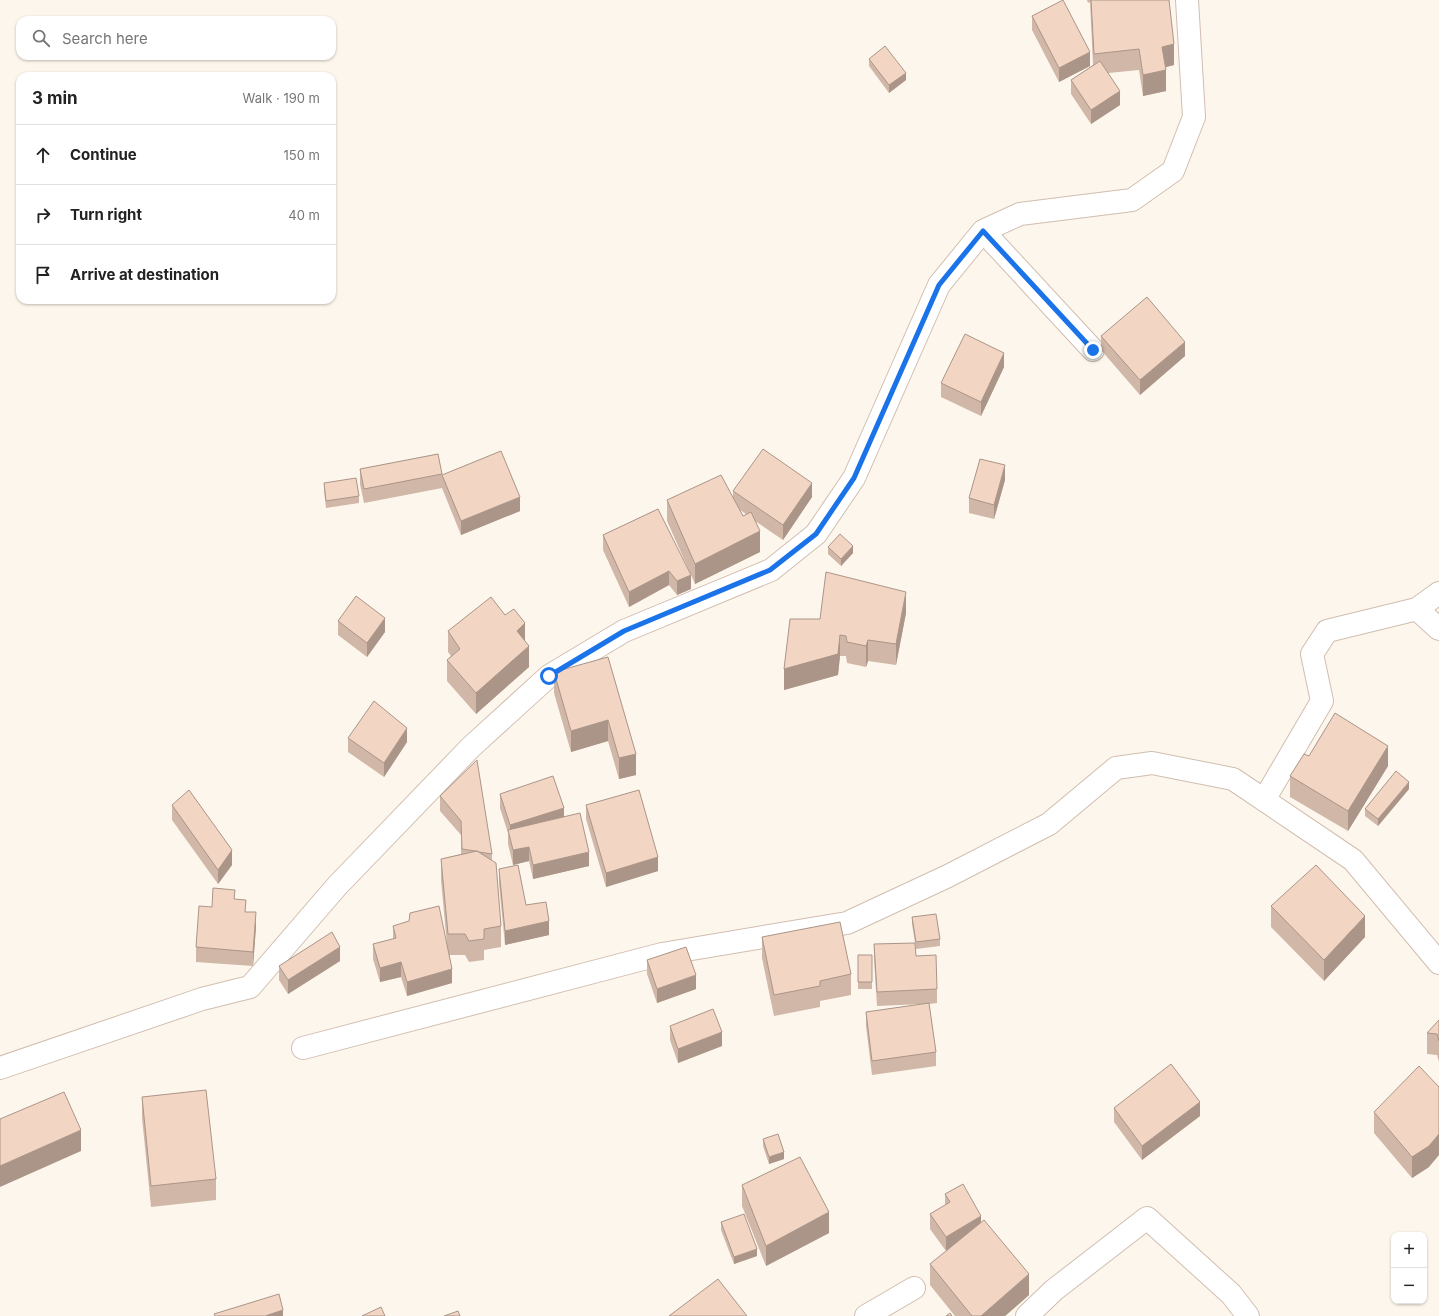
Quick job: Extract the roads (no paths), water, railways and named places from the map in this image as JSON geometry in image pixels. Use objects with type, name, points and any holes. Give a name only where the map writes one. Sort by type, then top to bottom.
[{"type":"street","points":[[0,1068],[202,999],[250,987],[337,886],[471,747],[549,676],[624,631],[770,570],[816,534],[854,478],[939,285],[983,231],[1020,214],[1132,200],[1173,171],[1194,117],[1187,0]]},
{"type":"street","points":[[983,231],[1093,350]]},
{"type":"street","points":[[1264,800],[1322,701],[1312,654],[1327,631],[1417,609],[1439,593]]},
{"type":"street","points":[[1417,609],[1439,629]]},
{"type":"street","points":[[303,1048],[662,954],[847,923],[948,876],[1049,824],[1116,768],[1152,763],[1232,779],[1353,860],[1439,963]]},
{"type":"street","points":[[1027,1316],[1054,1290],[1147,1218],[1231,1294],[1248,1316]]},
{"type":"street","points":[[866,1316],[914,1288]]}]
